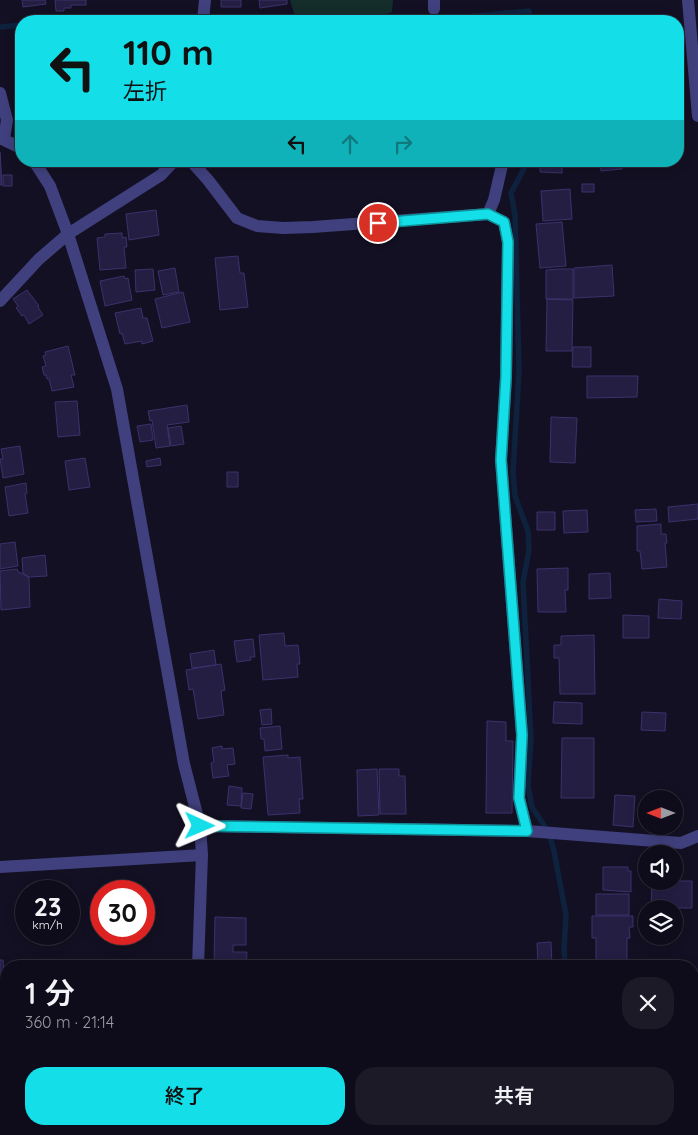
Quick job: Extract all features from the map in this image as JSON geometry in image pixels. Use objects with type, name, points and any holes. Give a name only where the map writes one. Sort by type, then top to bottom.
[{"type":"street","points":[[204,15],[205,0]]},
{"type":"street","points":[[688,0],[698,116]]},
{"type":"street","points":[[0,93],[6,120],[2,138],[15,145]]},
{"type":"street","points":[[38,167],[50,186],[68,234],[117,389],[184,764],[200,826],[202,855],[198,960]]},
{"type":"street","points":[[0,301],[39,259],[68,234],[161,175],[168,167]]},
{"type":"street","points":[[196,167],[237,218],[257,226],[282,228],[313,227],[488,214],[504,222],[508,242],[506,377],[501,460],[522,735],[519,798],[527,831]]},
{"type":"street","points":[[488,214],[494,200],[501,167]]},
{"type":"street","points":[[200,826],[527,831],[681,843],[698,836]]},
{"type":"street","points":[[0,867],[202,855]]},
{"type":"green space","points":[[290,0],[393,0],[392,12],[385,15],[296,15]]},
{"type":"building","points":[[22,0],[45,0],[46,4],[23,7]]},
{"type":"building","points":[[55,0],[86,0],[86,5],[71,5],[71,8],[64,8],[64,11],[56,11]]},
{"type":"building","points":[[221,0],[241,0],[241,7],[221,7]]},
{"type":"building","points":[[259,0],[287,0],[287,4],[260,8]]},
{"type":"building","points":[[0,152],[2,185],[0,185]]},
{"type":"building","points":[[540,167],[562,167],[562,173],[540,172]]},
{"type":"building","points":[[601,167],[622,167],[622,169],[601,171]]},
{"type":"building","points":[[3,175],[12,175],[12,186],[3,186]]},
{"type":"building","points":[[582,184],[594,184],[594,192],[582,192]]},
{"type":"building","points":[[570,189],[572,219],[543,221],[541,191]]},
{"type":"building","points":[[156,210],[159,235],[129,240],[126,214]]},
{"type":"building","points":[[562,222],[566,266],[540,268],[536,224]]},
{"type":"building","points":[[122,233],[122,238],[126,237],[127,247],[124,247],[126,268],[100,270],[97,238],[105,237],[105,234]]},
{"type":"building","points":[[238,256],[240,273],[244,273],[248,307],[220,310],[215,258]]},
{"type":"building","points":[[612,265],[614,296],[574,298],[574,268]]},
{"type":"building","points":[[175,268],[179,292],[163,295],[158,271]]},
{"type":"building","points":[[153,269],[155,290],[136,292],[135,270]]},
{"type":"building","points":[[573,269],[573,299],[546,299],[546,270]]},
{"type":"building","points":[[124,276],[125,279],[128,278],[132,300],[105,306],[100,281]]},
{"type":"building","points":[[27,290],[43,315],[29,324],[24,315],[22,316],[16,308],[18,306],[13,299]]},
{"type":"building","points":[[183,292],[190,322],[162,328],[155,299]]},
{"type":"building","points":[[547,299],[573,300],[572,351],[546,351]]},
{"type":"building","points":[[141,308],[143,318],[147,318],[153,341],[142,344],[142,341],[125,344],[122,333],[120,334],[115,313]]},
{"type":"building","points":[[68,346],[75,375],[71,375],[74,387],[52,391],[49,379],[44,375],[42,367],[46,366],[43,356],[46,355],[45,352]]},
{"type":"building","points":[[573,347],[591,347],[591,367],[572,367]]},
{"type":"building","points":[[587,376],[638,376],[637,397],[587,398]]},
{"type":"building","points":[[77,401],[80,435],[58,437],[55,402]]},
{"type":"building","points":[[187,405],[189,422],[167,425],[170,446],[156,448],[152,420],[150,421],[148,411]]},
{"type":"building","points":[[551,417],[577,418],[575,463],[550,462]]},
{"type":"building","points":[[151,424],[153,440],[140,442],[137,426]]},
{"type":"building","points":[[181,426],[184,444],[171,446],[168,428]]},
{"type":"building","points":[[20,446],[24,474],[3,478],[0,459],[3,459],[1,449]]},
{"type":"building","points":[[85,458],[90,487],[69,490],[65,461]]},
{"type":"building","points":[[160,458],[161,465],[147,467],[146,461]]},
{"type":"building","points":[[227,472],[238,472],[238,487],[227,487]]},
{"type":"building","points":[[26,483],[27,493],[25,494],[28,513],[9,516],[5,487]]},
{"type":"building","points":[[698,504],[698,519],[669,522],[668,507]]},
{"type":"building","points":[[656,509],[657,521],[636,522],[635,510]]},
{"type":"building","points":[[587,510],[588,532],[564,533],[563,511]]},
{"type":"building","points":[[537,512],[555,512],[555,530],[537,530]]},
{"type":"building","points":[[661,524],[661,534],[666,534],[667,567],[642,569],[640,551],[637,551],[637,526]]},
{"type":"building","points":[[15,542],[18,566],[0,569],[0,544]]},
{"type":"building","points":[[45,555],[47,576],[29,577],[23,573],[22,558]]},
{"type":"building","points":[[568,568],[568,590],[565,590],[566,612],[538,612],[537,569]]},
{"type":"building","points":[[17,569],[19,573],[29,578],[30,607],[1,610],[0,571]]},
{"type":"building","points":[[610,573],[611,598],[589,599],[589,574]]},
{"type":"building","points":[[659,599],[682,601],[681,619],[658,618]]},
{"type":"building","points":[[623,615],[649,616],[649,638],[623,638]]},
{"type":"building","points":[[284,633],[285,646],[298,645],[300,664],[297,664],[298,677],[263,680],[259,635]]},
{"type":"building","points":[[594,635],[595,694],[560,694],[559,658],[554,658],[554,645],[561,645],[561,636]]},
{"type":"building","points":[[253,639],[255,657],[250,657],[251,660],[237,662],[234,641]]},
{"type":"building","points":[[214,650],[216,665],[192,668],[190,654]]},
{"type":"building","points":[[221,664],[225,690],[221,691],[224,715],[198,719],[193,689],[189,690],[186,670]]},
{"type":"building","points":[[554,702],[582,703],[582,724],[553,723]]},
{"type":"building","points":[[271,709],[272,724],[262,725],[260,710]]},
{"type":"building","points":[[642,712],[666,713],[665,731],[641,730]]},
{"type":"building","points":[[487,721],[506,722],[506,741],[513,741],[512,813],[486,813]]},
{"type":"building","points":[[280,726],[282,749],[265,751],[264,739],[261,739],[260,728]]},
{"type":"building","points":[[562,738],[594,738],[594,798],[561,798]]},
{"type":"building","points":[[222,746],[222,749],[233,748],[235,764],[227,765],[229,776],[213,778],[211,763],[214,762],[212,748]]},
{"type":"building","points":[[288,755],[288,758],[300,757],[303,799],[299,799],[300,813],[268,815],[263,757]]},
{"type":"building","points":[[377,769],[379,815],[358,816],[357,770]]},
{"type":"building","points":[[379,769],[399,769],[399,776],[405,776],[406,814],[380,814]]},
{"type":"building","points":[[229,786],[242,788],[241,806],[227,805]]},
{"type":"building","points":[[243,793],[253,794],[251,809],[241,808]]},
{"type":"building","points":[[615,795],[635,796],[633,827],[613,825]]},
{"type":"building","points":[[603,867],[628,867],[628,871],[631,871],[631,892],[603,890]]},
{"type":"building","points":[[683,881],[692,881],[692,908],[683,908],[683,900],[651,900],[652,890],[683,890]]},
{"type":"building","points":[[596,894],[629,894],[629,915],[596,915]]},
{"type":"building","points":[[592,916],[633,916],[633,927],[629,927],[630,938],[627,938],[627,960],[596,960],[596,938],[592,938]]},
{"type":"building","points":[[215,917],[246,918],[246,945],[233,945],[233,952],[247,952],[246,960],[214,960]]},
{"type":"building","points":[[551,942],[552,960],[538,960],[537,943]]},
{"type":"waterway","points":[[486,15],[529,11],[529,15]]},
{"type":"waterway","points":[[0,27],[15,26]]},
{"type":"waterway","points":[[525,167],[511,193],[515,215],[519,372],[513,473],[515,496],[528,531],[529,550],[523,582],[531,740],[528,785],[532,807],[549,833],[554,851],[566,915],[565,960]]},
{"type":"route","points":[[200,826],[527,831],[519,798],[522,735],[501,460],[506,377],[508,242],[504,222],[488,214],[378,223]]}]
